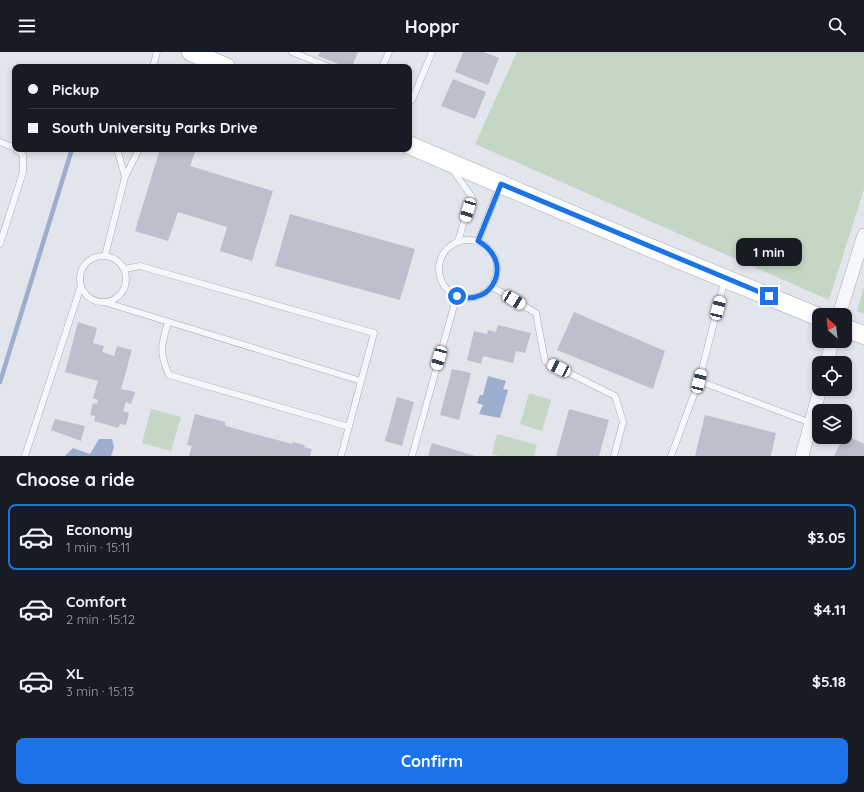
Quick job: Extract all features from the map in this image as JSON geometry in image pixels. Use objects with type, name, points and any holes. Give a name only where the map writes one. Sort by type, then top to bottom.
[{"type":"main road","points":[[199,53],[220,64]]},
{"type":"main road","points":[[412,146],[812,314]]},
{"type":"main road","points":[[852,331],[864,335]]},
{"type":"street","points":[[841,308],[864,234]]},
{"type":"street","points":[[802,456],[818,396]]},
{"type":"lane","points":[[154,64],[157,52]]},
{"type":"lane","points":[[292,52],[322,64]]},
{"type":"lane","points":[[383,64],[389,52]]},
{"type":"lane","points":[[412,100],[432,52]]},
{"type":"lane","points":[[0,142],[12,147]]},
{"type":"lane","points":[[0,244],[23,172],[23,155],[20,152]]},
{"type":"lane","points":[[118,152],[125,177]]},
{"type":"lane","points":[[105,256],[125,177],[138,152]]},
{"type":"lane","points":[[447,161],[472,197],[458,241]]},
{"type":"lane","points":[[478,241],[501,184]]},
{"type":"lane","points":[[468,239],[478,241],[493,253],[497,262],[497,273],[491,286],[480,295],[471,298],[457,296],[446,288],[439,271],[439,262],[443,253],[449,246],[458,241],[468,239]]},
{"type":"lane","points":[[26,456],[81,286],[81,272],[85,265],[97,257],[105,256],[120,262],[124,269],[126,285],[118,297],[104,302]]},
{"type":"lane","points":[[124,269],[140,266],[374,333],[341,456]]},
{"type":"lane","points":[[671,456],[699,381],[725,278]]},
{"type":"lane","points":[[81,286],[90,298],[361,381]]},
{"type":"lane","points":[[491,286],[536,313],[545,361],[614,396],[623,422],[614,456]]},
{"type":"lane","points":[[412,456],[457,296]]},
{"type":"lane","points":[[168,322],[163,338],[162,358],[169,375],[349,427]]},
{"type":"lane","points":[[699,381],[811,423]]},
{"type":"green space","points":[[517,52],[864,52],[864,189],[829,300],[475,144]]},
{"type":"green space","points":[[864,287],[864,314],[857,311]]},
{"type":"green space","points":[[529,393],[551,400],[542,431],[520,424]]},
{"type":"green space","points":[[151,409],[181,417],[171,451],[142,443]]},
{"type":"green space","points":[[497,434],[537,445],[534,456],[499,456],[492,454]]},
{"type":"water","points":[[488,376],[506,381],[503,389],[508,390],[500,418],[479,414],[483,405],[477,403],[480,395],[483,395]]},
{"type":"water","points":[[99,439],[112,439],[114,447],[111,456],[65,456],[73,448],[90,454]]},
{"type":"building","points":[[320,52],[358,52],[353,64],[338,64],[318,56]]},
{"type":"building","points":[[463,52],[484,52],[499,58],[488,85],[455,72]]},
{"type":"building","points":[[453,79],[486,92],[475,119],[441,106]]},
{"type":"building","points":[[159,152],[195,152],[190,166],[273,191],[252,261],[220,251],[227,227],[178,212],[168,241],[135,231]]},
{"type":"building","points":[[290,214],[415,249],[400,300],[275,266]]},
{"type":"building","points":[[574,312],[665,351],[653,389],[557,350]]},
{"type":"building","points":[[78,322],[97,328],[93,343],[104,346],[102,352],[114,356],[117,346],[132,350],[121,389],[135,392],[131,404],[126,402],[123,411],[129,413],[126,425],[120,424],[118,428],[94,421],[95,416],[90,415],[93,403],[97,404],[98,400],[93,398],[98,381],[65,372]]},
{"type":"building","points":[[498,325],[531,333],[525,353],[516,351],[513,363],[483,356],[481,364],[467,360],[474,331],[487,334],[488,330],[496,332]]},
{"type":"building","points":[[452,369],[471,373],[459,420],[440,415]]},
{"type":"building","points":[[397,397],[414,402],[402,446],[385,441]]},
{"type":"building","points":[[569,409],[609,420],[599,456],[556,456]]},
{"type":"building","points":[[195,414],[225,422],[226,426],[292,444],[293,442],[305,445],[304,447],[312,449],[310,456],[189,456],[192,446],[187,445]]},
{"type":"building","points":[[705,415],[776,433],[771,456],[695,456]]},
{"type":"building","points":[[55,419],[85,426],[81,441],[51,430]]},
{"type":"building","points":[[852,438],[864,444],[864,456],[834,456],[840,444],[852,444]]},
{"type":"building","points":[[432,443],[475,456],[428,456]]},
{"type":"waterway","points":[[0,382],[71,152]]},
{"type":"route","points":[[457,296],[471,298],[480,295],[488,290],[494,282],[497,273],[497,262],[493,253],[478,241],[501,184],[641,244],[769,296]]}]
